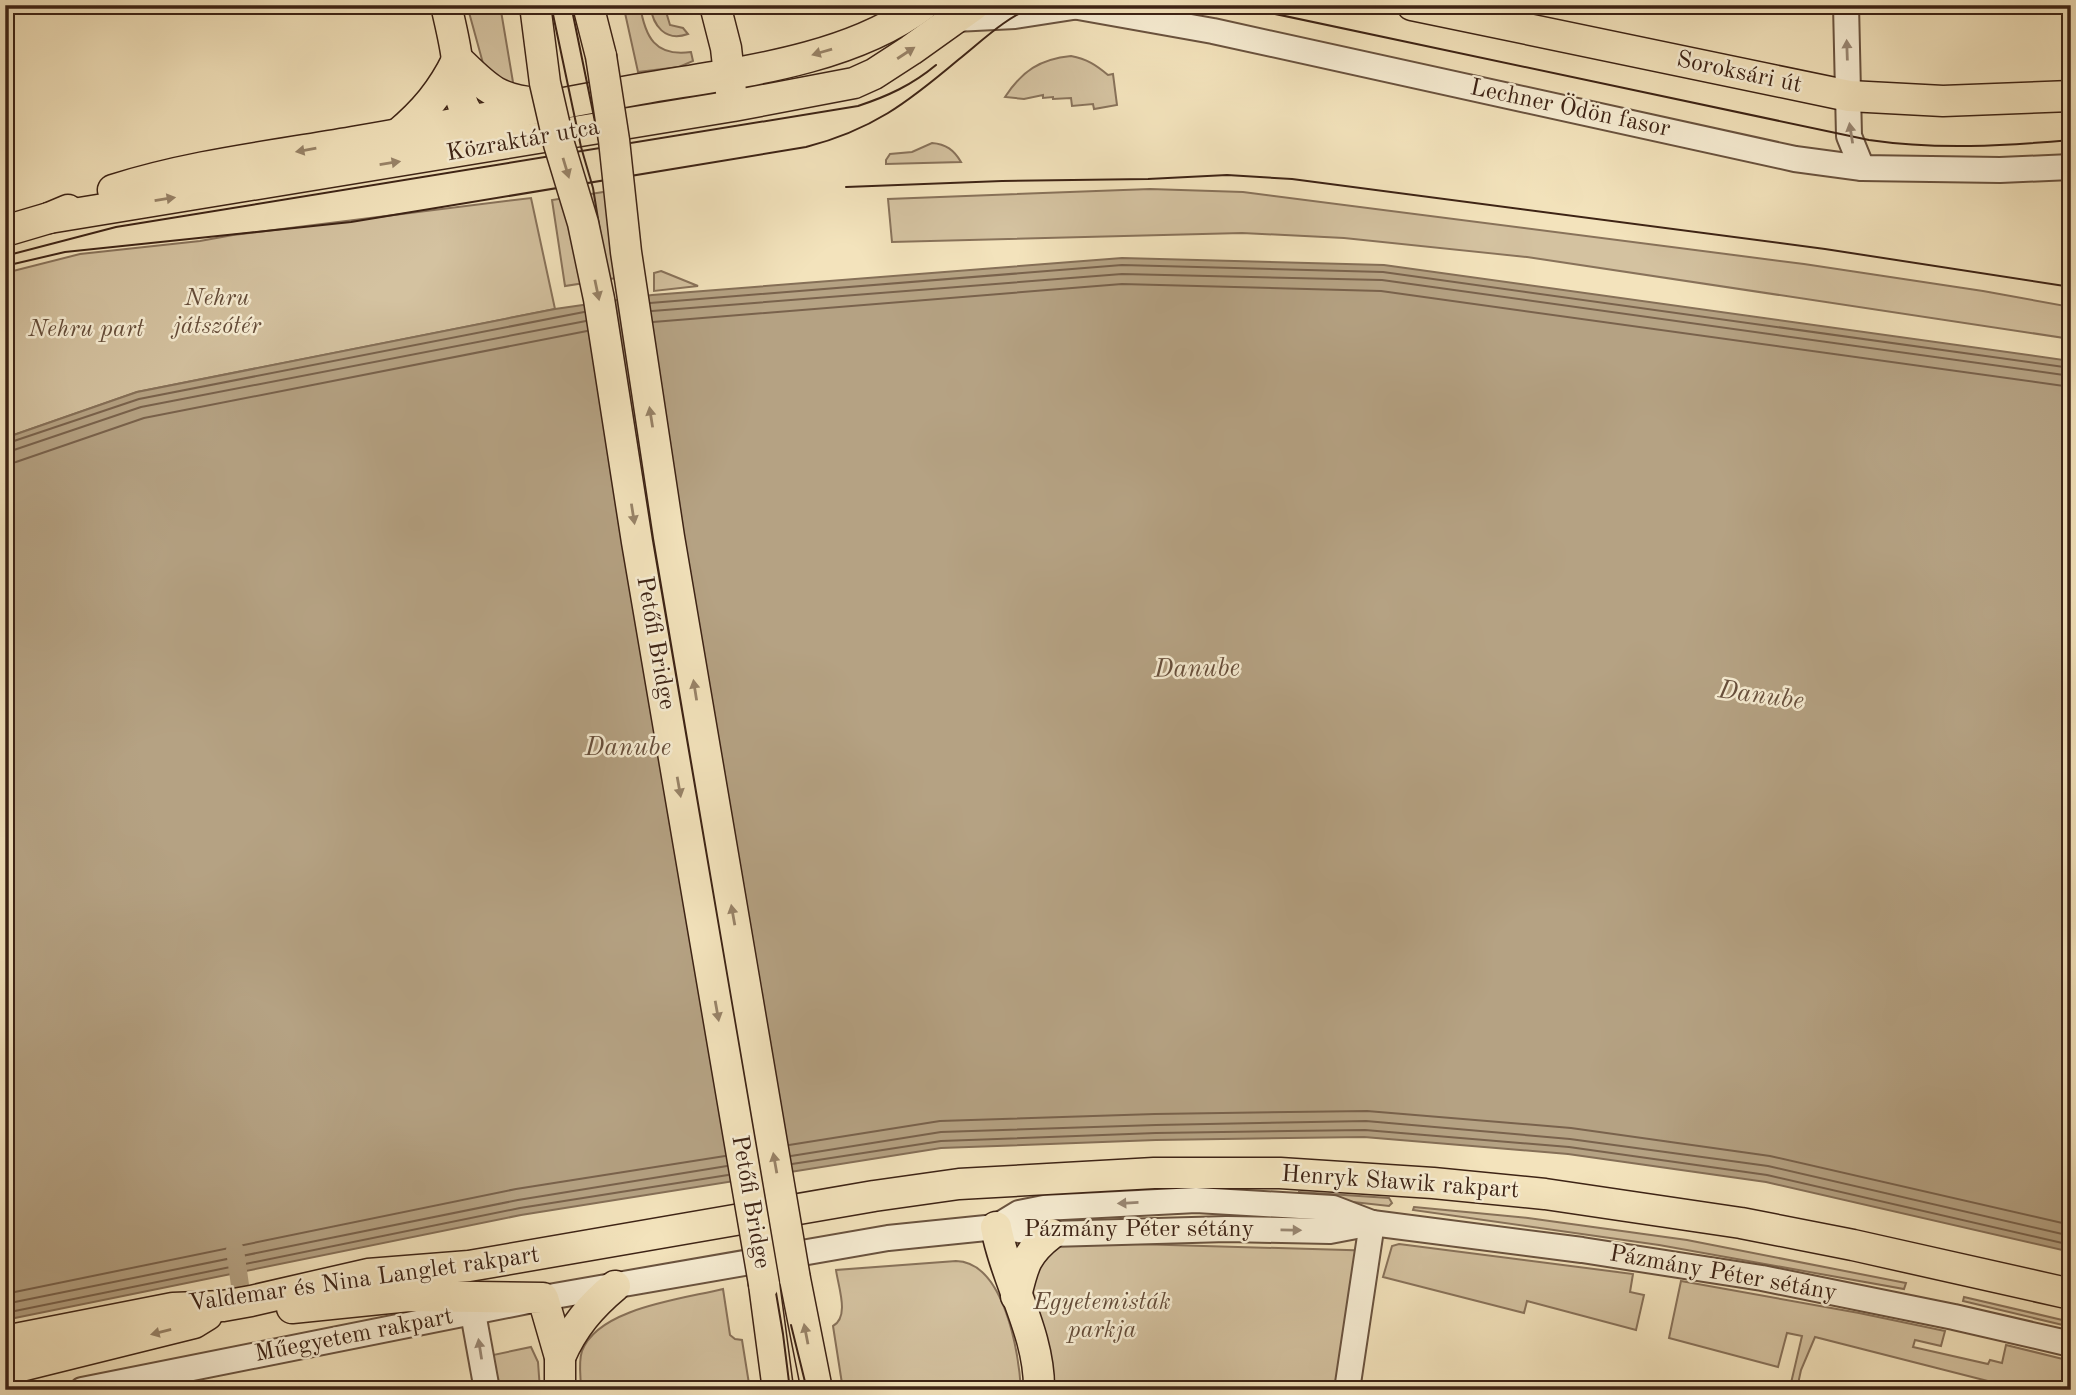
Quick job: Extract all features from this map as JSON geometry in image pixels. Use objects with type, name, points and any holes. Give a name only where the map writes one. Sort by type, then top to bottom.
[{"type":"main road","points":[[446,5],[457,59],[458,95],[471,121],[488,135],[507,144]]},
{"type":"main road","name":"Petőfi Bridge","points":[[535,5],[545,83],[559,144],[583,223],[599,299],[764,1283],[778,1390]]},
{"type":"main road","points":[[588,5],[601,56]]},
{"type":"main road","points":[[600,5],[601,56]]},
{"type":"main road","name":"Közraktár utca","points":[[5,231],[49,218],[115,189],[203,168],[729,74],[823,53],[886,28],[923,5]]},
{"type":"main road","name":"Soroksári út","points":[[1412,5],[1849,96],[1943,101],[2059,96]]},
{"type":"main road","points":[[716,9],[726,48],[733,106]]},
{"type":"main road","points":[[687,81],[705,54],[716,9]]},
{"type":"main road","name":"Közraktár utca","points":[[49,218],[449,154],[854,83],[874,74],[964,12]]},
{"type":"main road","name":"Petőfi Bridge","points":[[601,56],[614,140],[628,265],[669,537],[795,1279],[817,1390]]},
{"type":"main road","points":[[457,59],[485,86],[499,95],[514,101],[556,104]]},
{"type":"main road","points":[[398,134],[433,101],[446,83],[457,59]]},
{"type":"main road","points":[[449,154],[464,136],[471,121]]},
{"type":"main road","name":"Henryk Sławik rakpart","points":[[724,1221],[959,1184],[1141,1174],[1280,1173],[1433,1183],[1545,1194],[1728,1221],[1879,1250],[2071,1294]]},
{"type":"main road","name":"Valdemar és Nina Langlet rakpart","points":[[5,1341],[173,1308],[223,1306],[368,1274],[469,1266],[724,1221]]},
{"type":"main road","points":[[996,1227],[1001,1253],[1034,1346],[1039,1390]]},
{"type":"main road","points":[[1016,1296],[1027,1259],[1039,1243],[1051,1234]]},
{"type":"main road","points":[[559,1357],[586,1312],[615,1286]]},
{"type":"main road","points":[[5,1370],[194,1323],[223,1306],[263,1311],[410,1296],[543,1298],[559,1357],[560,1390]]},
{"type":"street","points":[[1846,5],[1849,136],[1862,167]]},
{"type":"street","name":"Lechner Ödön fasor","points":[[964,12],[1015,16],[1070,6],[1213,31],[1795,159],[1862,167],[2000,170],[2071,167]]},
{"type":"street","points":[[2059,96],[2071,77]]},
{"type":"street","name":"Pázmány Péter sétány","points":[[996,1227],[1019,1213],[1044,1208],[1196,1200],[1333,1208],[1372,1223],[1582,1250],[1762,1278],[2071,1344]]},
{"type":"street","points":[[1347,1390],[1372,1223]]},
{"type":"street","name":"Pázmány Péter sétány","points":[[996,1227],[1051,1234],[1227,1229],[1330,1231],[1372,1223]]},
{"type":"street","name":"Műegyetem rakpart","points":[[82,1390],[543,1298],[888,1238],[996,1227]]},
{"type":"street","points":[[473,1313],[487,1390]]},
{"type":"green space","points":[[467,5],[500,5],[514,88],[484,67]]},
{"type":"green space","points":[[626,5],[640,5],[645,27],[660,48],[679,53],[691,52],[693,61],[679,67],[638,72],[625,13]]},
{"type":"green space","points":[[650,5],[664,5],[670,25],[683,28],[688,34],[667,34],[657,26]]},
{"type":"green space","points":[[1071,56],[1091,63],[1108,75],[1113,74],[1117,105],[1094,109],[1093,104],[1072,106],[1071,98],[1043,98],[1043,95],[1024,99],[1005,97],[1025,73],[1041,63]]},
{"type":"green space","points":[[932,143],[949,148],[961,162],[886,164],[890,154],[912,152]]},
{"type":"green space","points":[[629,188],[642,274],[565,286],[552,200]]},
{"type":"green space","points":[[1150,189],[1243,192],[1804,264],[1983,291],[2071,307],[2071,339],[1527,257],[1344,238],[1242,233],[892,242],[888,199]]},
{"type":"green space","name":"Nehru part","points":[[531,198],[555,309],[137,392],[5,438],[5,273],[80,254]]},
{"type":"green space","points":[[661,271],[698,286],[654,291],[654,273]]},
{"type":"green space","points":[[1299,1192],[1389,1198],[1392,1203],[1389,1206],[1299,1196]]},
{"type":"green space","points":[[1414,1207],[1528,1218],[1687,1240],[1906,1283],[1904,1289],[1659,1245],[1413,1210]]},
{"type":"green space","name":"Egyetemisták parkja","points":[[1067,1242],[1380,1251],[1373,1273],[1360,1390],[1039,1390],[1016,1296],[1038,1258]]},
{"type":"green space","points":[[1399,1244],[1633,1274],[1630,1292],[1644,1295],[1636,1330],[1527,1301],[1524,1313],[1383,1277],[1392,1246]]},
{"type":"green space","points":[[956,1261],[972,1265],[986,1276],[997,1292],[1012,1333],[1021,1390],[843,1390],[833,1326],[838,1322],[842,1309],[836,1270]]},
{"type":"green space","points":[[1681,1281],[1945,1331],[1941,1346],[1915,1340],[1913,1347],[1988,1364],[1990,1360],[2002,1363],[2006,1345],[2071,1361],[2068,1390],[2023,1390],[1815,1337],[1798,1384],[1793,1386],[1791,1383],[1802,1336],[1787,1333],[1778,1367],[1669,1338]]},
{"type":"green space","points":[[723,1289],[730,1335],[742,1340],[750,1390],[581,1390],[582,1351],[591,1336],[605,1325],[644,1308]]},
{"type":"green space","points":[[1964,1297],[2071,1322],[2071,1327],[1963,1301]]},
{"type":"green space","points":[[531,1347],[538,1362],[540,1390],[502,1390],[501,1384],[493,1385],[493,1355]]},
{"type":"water","name":"Danube","points":[[1122,258],[1384,265],[2071,361],[2071,1252],[1766,1182],[1568,1154],[1364,1137],[1156,1140],[941,1148],[521,1215],[5,1320],[5,438],[137,392],[555,309],[652,295]]},
{"type":"waterway","points":[[235,1250],[240,1285]]},
{"type":"tram line","points":[[551,5],[581,147],[593,188],[679,721],[783,1334],[790,1390]]},
{"type":"tram line","points":[[571,5],[601,151],[609,231]]},
{"type":"tram line","points":[[5,266],[65,252],[351,222],[806,147],[850,132],[888,113],[1005,22],[1037,5]]},
{"type":"tram line","points":[[1233,5],[1869,140],[1970,146],[2071,140]]},
{"type":"tram line","points":[[5,256],[116,227],[858,106],[899,89],[936,65]]},
{"type":"tram line","points":[[846,187],[1227,175],[1292,179],[1825,249],[2071,287]]},
{"type":"tram line","points":[[791,1325],[807,1390]]},
{"type":"park label","name":"Nehru játszótér","points":[[217,313]]}]
